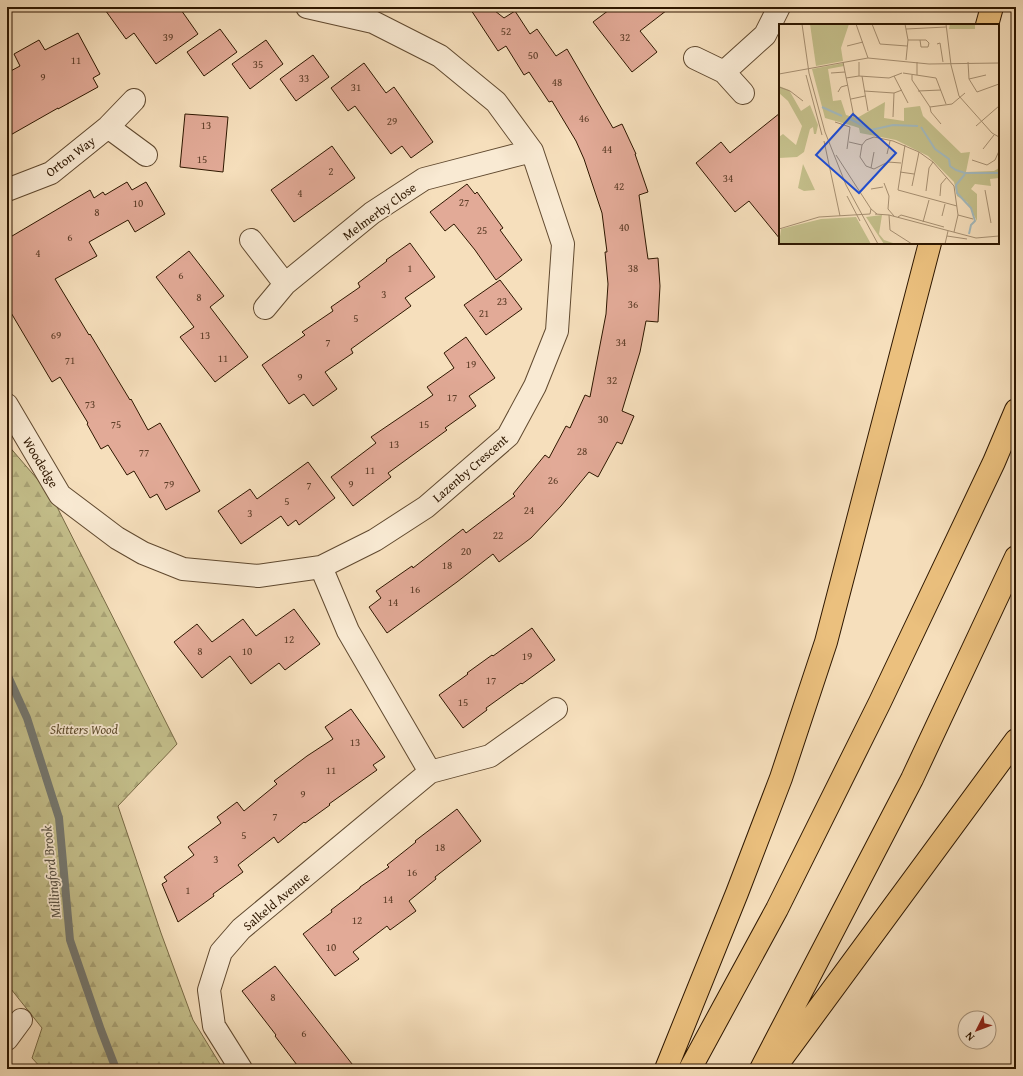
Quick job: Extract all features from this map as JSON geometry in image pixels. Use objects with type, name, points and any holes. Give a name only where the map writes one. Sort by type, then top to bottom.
[{"type":"highway","points":[[987,24],[992,7]]},
{"type":"highway","points":[[666,1069],[781,778],[826,642],[930,244]]},
{"type":"highway","points":[[690,1069],[777,909],[876,709],[994,462],[1016,410]]},
{"type":"highway","points":[[761,1069],[912,779],[1016,557]]},
{"type":"highway","points":[[774,1069],[1016,740]]},
{"type":"street","points":[[724,72],[765,35],[779,7]]},
{"type":"street","name":"Lazenby Crescent","points":[[143,553],[183,569],[258,576],[321,567],[375,540],[426,507],[508,436],[536,386],[557,331],[563,244],[532,151],[496,102],[440,56],[373,22],[317,8]]},
{"type":"street","points":[[695,58],[724,72],[743,93]]},
{"type":"street","name":"Orton Way","points":[[7,190],[51,173],[108,127],[134,100]]},
{"type":"street","name":"Orton Way","points":[[108,127],[146,155]]},
{"type":"street","name":"Melmerby Close","points":[[265,308],[285,284],[372,213],[424,179],[532,151]]},
{"type":"street","points":[[251,240],[285,284]]},
{"type":"street","name":"Woodedge","points":[[7,405],[60,495],[117,538],[143,553]]},
{"type":"street","points":[[321,567],[348,630],[430,772]]},
{"type":"street","name":"Salkeld Avenue","points":[[241,1069],[214,1026],[209,990],[221,952],[241,929],[430,772],[490,756],[556,709]]},
{"type":"street","points":[[7,1039],[21,1020]]},
{"type":"green space","name":"Skitters Wood","points":[[7,444],[51,495],[177,744],[118,806],[161,933],[193,1020],[223,1069],[42,1069],[32,1058],[42,1028],[7,984]]},
{"type":"building","points":[[103,7],[179,7],[198,34],[156,64],[134,33],[126,39]]},
{"type":"building","points":[[469,7],[490,7],[504,18],[515,11],[530,34],[537,29],[556,56],[567,49],[613,128],[622,124],[636,154],[648,192],[639,195],[648,259],[658,258],[660,286],[658,322],[646,321],[640,352],[622,411],[634,416],[622,444],[617,442],[598,477],[589,472],[561,506],[531,538],[499,562],[493,554],[387,633],[369,607],[381,598],[376,591],[412,566],[413,568],[463,529],[466,533],[515,496],[513,494],[545,455],[549,458],[566,426],[570,428],[585,395],[590,397],[606,314],[608,284],[605,252],[607,252],[602,213],[584,159],[576,141],[552,101],[549,102],[529,72],[524,75],[506,46],[498,51]]},
{"type":"building","points":[[613,7],[671,7],[640,31],[657,52],[632,72],[593,22]]},
{"type":"building","points":[[220,29],[237,52],[204,76],[187,52]]},
{"type":"building","points":[[78,33],[100,74],[93,78],[98,87],[7,137],[7,73],[20,66],[14,54],[39,40],[45,50]]},
{"type":"building","points":[[266,40],[283,64],[250,89],[232,64]]},
{"type":"building","points":[[313,55],[329,77],[296,101],[280,79]]},
{"type":"building","points":[[364,63],[386,93],[394,87],[433,142],[411,158],[402,146],[391,154],[355,106],[348,111],[331,88]]},
{"type":"building","points":[[185,114],[228,117],[223,172],[180,167]]},
{"type":"building","points":[[779,114],[779,238],[749,201],[735,212],[696,163],[721,142],[730,153]]},
{"type":"building","points":[[332,146],[355,178],[294,222],[271,190]]},
{"type":"building","points":[[127,182],[132,190],[146,182],[165,214],[135,232],[128,220],[89,242],[97,256],[55,279],[130,400],[131,399],[148,430],[160,423],[200,491],[166,510],[157,494],[150,498],[134,471],[127,475],[108,445],[101,449],[87,424],[88,423],[60,377],[52,382],[7,306],[7,239],[90,190],[94,198],[103,192],[105,195]]},
{"type":"building","points":[[467,184],[475,194],[477,192],[503,228],[500,230],[522,260],[496,280],[454,224],[445,231],[430,212]]},
{"type":"building","points":[[410,243],[435,277],[405,298],[411,306],[351,349],[353,353],[325,372],[337,389],[313,406],[304,394],[289,404],[262,365],[305,335],[302,332],[333,311],[331,307],[360,287],[358,283]]},
{"type":"building","points":[[189,251],[224,296],[210,307],[248,357],[215,382],[180,337],[194,327],[156,277]]},
{"type":"building","points":[[500,280],[522,309],[486,335],[464,305]]},
{"type":"building","points":[[466,337],[495,378],[469,396],[476,406],[445,428],[447,430],[388,473],[391,477],[353,506],[331,477],[376,443],[371,437],[433,395],[427,387],[454,368],[444,353]]},
{"type":"building","points":[[308,462],[335,498],[299,525],[296,520],[288,526],[281,516],[241,544],[218,511],[250,489],[257,499]]},
{"type":"building","points":[[294,609],[320,644],[285,670],[279,663],[251,684],[230,656],[202,678],[174,642],[197,624],[212,642],[243,619],[256,636]]},
{"type":"building","points":[[532,628],[555,660],[486,708],[487,710],[463,728],[439,695],[468,674],[467,673]]},
{"type":"building","points":[[351,709],[385,757],[373,765],[377,770],[305,823],[304,822],[278,843],[274,837],[238,865],[243,872],[213,894],[214,896],[178,922],[162,884],[167,881],[164,877],[194,855],[188,847],[221,823],[217,817],[237,802],[244,811],[277,784],[274,781],[307,756],[333,739],[325,727]]},
{"type":"building","points":[[457,809],[481,841],[435,877],[436,879],[409,901],[416,911],[390,930],[387,926],[353,952],[359,959],[335,976],[303,934],[332,912],[331,910],[360,887],[389,867],[387,865],[416,842],[415,841]]},
{"type":"building","points":[[275,966],[356,1069],[300,1069],[242,991]]},
{"type":"waterway","name":"Millingford Brook","points":[[7,674],[27,718],[59,818],[70,940],[116,1069]]}]
